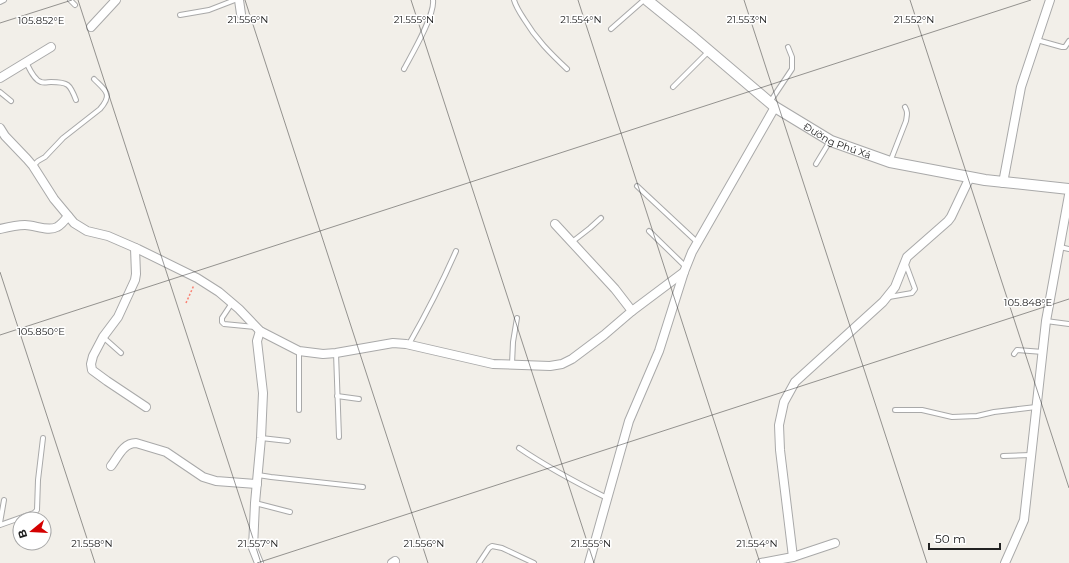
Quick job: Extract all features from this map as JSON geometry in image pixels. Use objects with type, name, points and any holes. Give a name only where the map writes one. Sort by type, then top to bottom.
[{"type":"street","points":[[91,27],[116,0]]},
{"type":"street","points":[[239,0],[240,14]]},
{"type":"street","name":"Đường Phú Xá","points":[[647,0],[772,105],[831,141],[890,162],[1003,182],[1069,189]]},
{"type":"street","points":[[1003,182],[1021,87],[1050,0]]},
{"type":"street","points":[[0,78],[51,47]]},
{"type":"street","points":[[589,563],[629,421],[659,351],[692,252],[772,105]]},
{"type":"street","points":[[0,128],[5,136],[33,166],[54,199],[74,223],[87,231],[108,236],[135,248],[197,278],[232,303],[258,329],[299,351],[323,354],[336,353],[393,343],[410,344],[493,364],[550,366],[562,364],[572,360],[685,270]]},
{"type":"street","points":[[792,559],[780,450],[779,425],[784,402],[795,382],[883,302],[894,287],[907,256],[951,217],[970,176]]},
{"type":"street","points":[[1005,563],[1024,520],[1046,321],[1069,195]]},
{"type":"street","points":[[0,229],[27,225],[51,229],[56,228],[68,216]]},
{"type":"street","points":[[555,224],[615,289],[632,311]]},
{"type":"street","points":[[135,248],[135,280],[118,317],[103,337],[92,356],[91,364],[92,370],[146,407]]},
{"type":"street","points":[[258,329],[257,341],[263,393],[262,438],[255,503],[253,548],[259,563]]},
{"type":"street","points":[[111,466],[125,446],[131,443],[136,443],[166,452],[203,477],[216,481],[257,484]]},
{"type":"street","points":[[761,563],[792,559],[836,543]]},
{"type":"lane","points":[[0,2],[4,0]]},
{"type":"lane","points":[[70,0],[75,5]]},
{"type":"lane","points":[[180,15],[209,10],[235,0]]},
{"type":"lane","points":[[404,69],[427,24],[433,9],[433,0]]},
{"type":"lane","points":[[514,0],[533,34],[548,52],[567,69]]},
{"type":"lane","points":[[611,29],[644,0]]},
{"type":"lane","points":[[1037,40],[1062,47],[1065,47],[1069,41]]},
{"type":"lane","points":[[772,105],[792,69],[792,57],[788,47]]},
{"type":"lane","points":[[673,87],[709,51]]},
{"type":"lane","points":[[26,62],[36,79],[41,82],[63,82],[69,86],[76,100]]},
{"type":"lane","points":[[33,166],[63,138],[100,109],[104,104],[107,96],[106,91],[94,79]]},
{"type":"lane","points":[[0,92],[11,101]]},
{"type":"lane","points":[[890,162],[906,121],[907,111],[905,107]]},
{"type":"lane","points":[[816,164],[831,141]]},
{"type":"lane","points":[[637,186],[697,242]]},
{"type":"lane","points":[[572,242],[602,218]]},
{"type":"lane","points":[[649,230],[685,270]]},
{"type":"lane","points":[[1060,247],[1069,249]]},
{"type":"lane","points":[[410,344],[433,301],[456,251]]},
{"type":"lane","points":[[886,297],[912,293],[916,288],[905,262]]},
{"type":"lane","points":[[232,303],[222,318],[222,322],[224,324],[258,329]]},
{"type":"lane","points":[[512,365],[513,342],[517,318]]},
{"type":"lane","points":[[1046,321],[1069,324]]},
{"type":"lane","points":[[103,337],[121,353]]},
{"type":"lane","points":[[1014,354],[1017,350],[1043,352]]},
{"type":"lane","points":[[299,351],[299,410]]},
{"type":"lane","points":[[336,353],[339,437]]},
{"type":"lane","points":[[337,396],[359,399]]},
{"type":"lane","points":[[894,410],[922,410],[952,417],[977,416],[994,412],[1037,407]]},
{"type":"lane","points":[[4,500],[0,524],[34,513],[37,510],[38,480],[43,438]]},
{"type":"lane","points":[[262,438],[288,441]]},
{"type":"lane","points":[[519,448],[574,482],[607,498]]},
{"type":"lane","points":[[1003,456],[1031,455]]},
{"type":"lane","points":[[258,475],[362,487]]},
{"type":"lane","points":[[255,503],[290,512]]},
{"type":"lane","points":[[479,563],[492,546],[502,548],[534,563]]},
{"type":"path","points":[[186,303],[197,278]]}]
